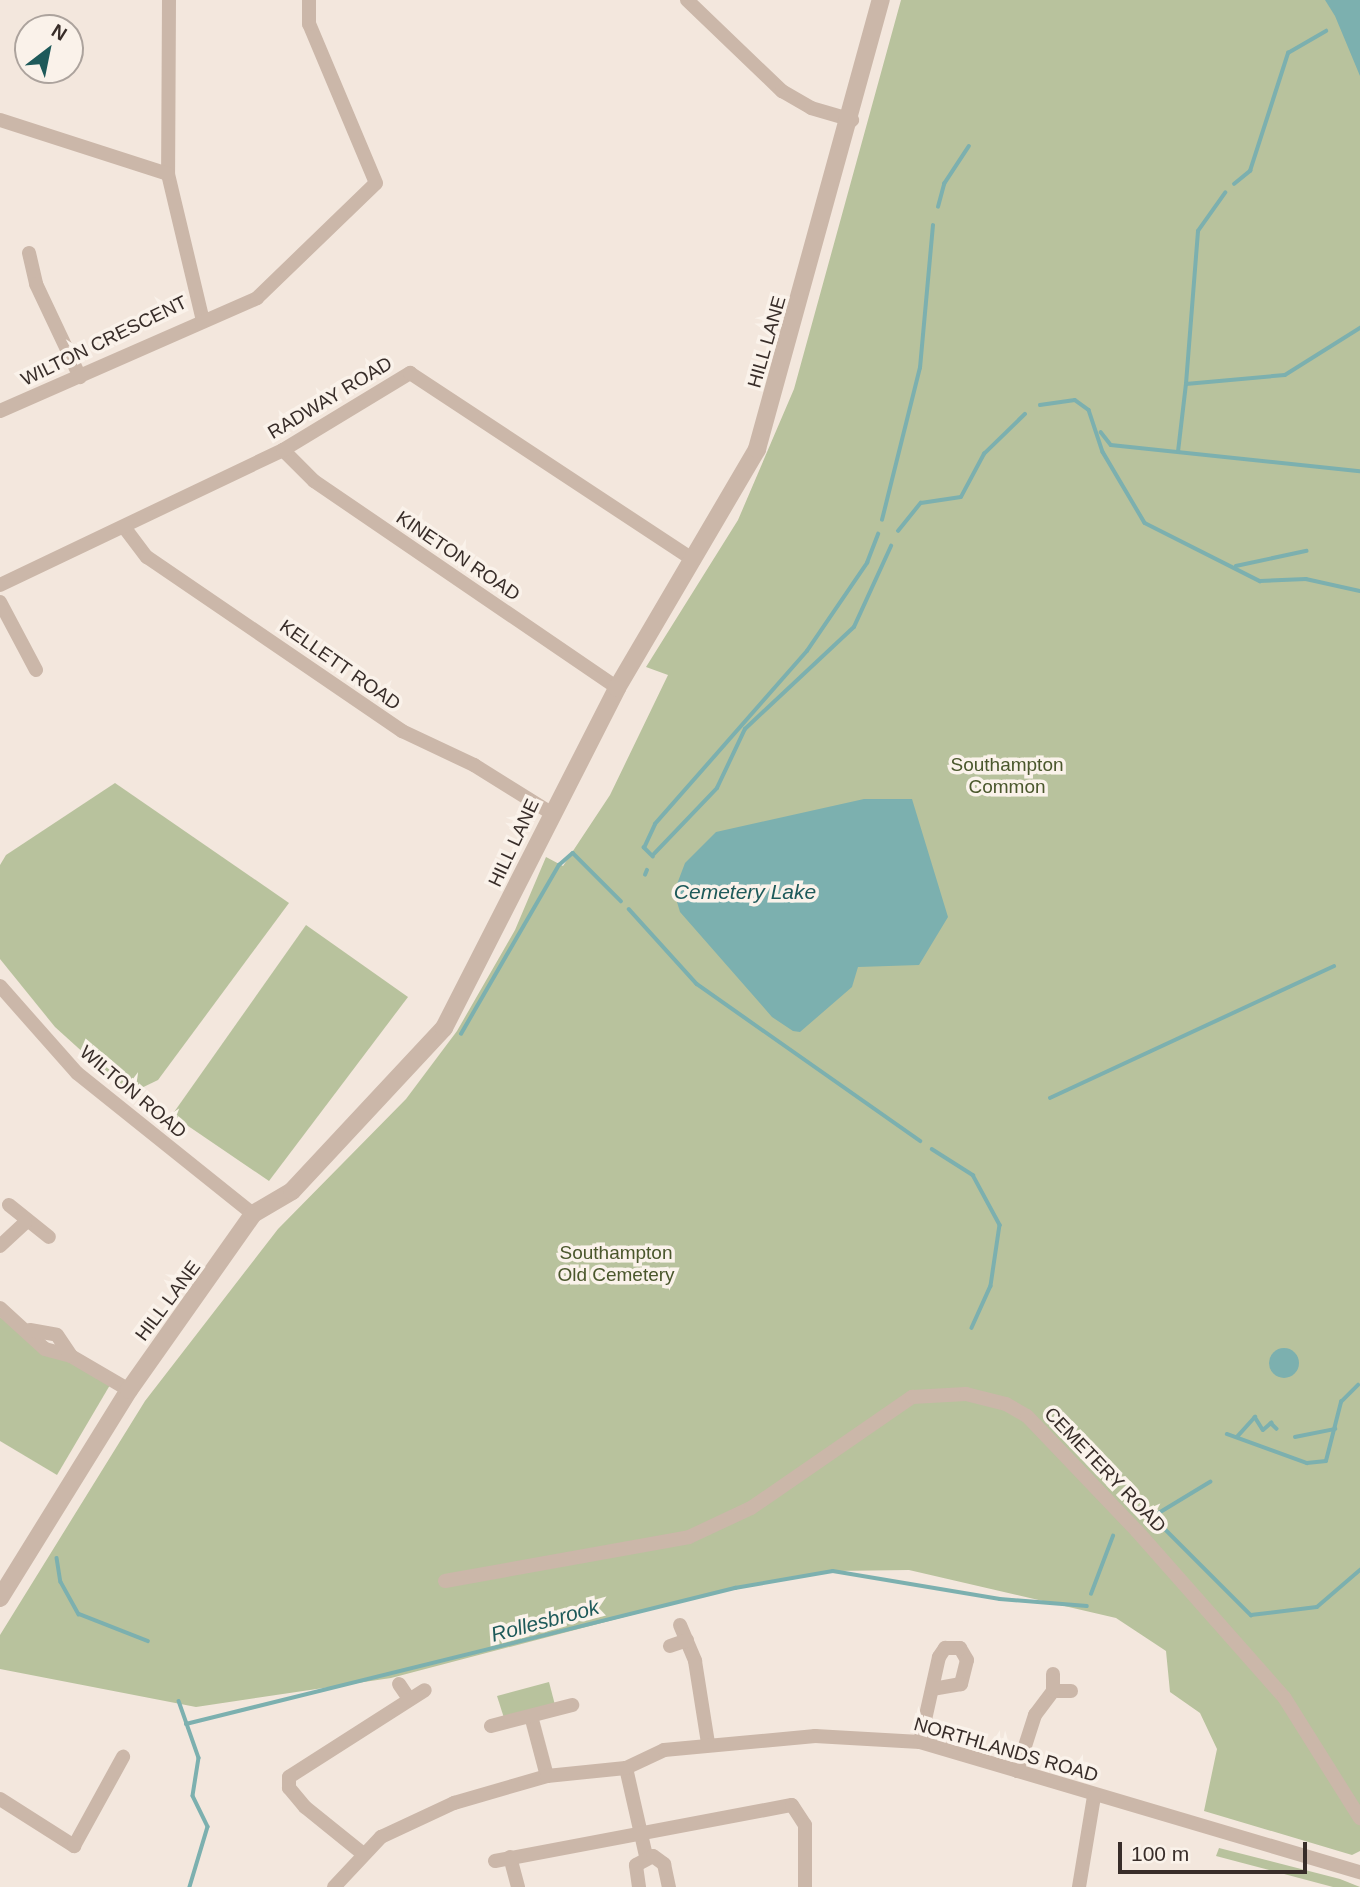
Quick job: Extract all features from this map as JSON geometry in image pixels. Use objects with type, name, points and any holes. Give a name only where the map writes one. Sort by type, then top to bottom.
[{"type":"street","name":"WILTON CRESCENT","points":[[0,411],[80,377],[202,317],[168,174],[169,0]]},
{"type":"street","points":[[202,317],[257,298],[376,183],[309,24],[309,0]]},
{"type":"street","points":[[687,0],[782,91],[811,108],[852,120]]},
{"type":"street","name":"HILL LANE","points":[[0,1598],[129,1390],[253,1214],[292,1191],[432,1044],[617,688],[694,560],[761,438],[852,120],[881,0]]},
{"type":"street","points":[[0,120],[168,174]]},
{"type":"street","points":[[34,261],[80,377]]},
{"type":"street","name":"RADWAY ROAD","points":[[0,584],[283,450],[399,375],[418,375],[694,560]]},
{"type":"street","name":"KINETON ROAD","points":[[283,450],[314,481],[617,688]]},
{"type":"street","name":"KELLETT ROAD","points":[[124,527],[147,557],[402,731],[474,765],[551,813]]},
{"type":"street","points":[[0,602],[36,670]]},
{"type":"street","name":"WILTON ROAD","points":[[0,986],[77,1073],[253,1214]]},
{"type":"street","points":[[9,1205],[25,1223],[49,1237]]},
{"type":"street","points":[[0,1246],[25,1223]]},
{"type":"street","points":[[0,1308],[30,1330],[45,1349],[71,1356],[129,1390]]},
{"type":"street","name":"CEMETERY ROAD","points":[[445,1581],[498,1567],[689,1537],[751,1508],[912,1397],[966,1394],[1006,1404],[1027,1416],[1138,1531],[1284,1697],[1360,1818]]},
{"type":"street","points":[[680,1625],[687,1640],[708,1743]]},
{"type":"street","points":[[670,1646],[687,1640]]},
{"type":"street","points":[[1017,1771],[1035,1715],[1054,1690],[1053,1674]]},
{"type":"street","points":[[399,1684],[409,1699]]},
{"type":"street","points":[[920,1742],[933,1689]]},
{"type":"street","points":[[362,1853],[305,1807],[289,1788],[289,1777],[425,1690]]},
{"type":"street","points":[[1054,1690],[1071,1691]]},
{"type":"street","points":[[491,1726],[572,1705]]},
{"type":"street","points":[[531,1716],[547,1776]]},
{"type":"street","name":"NORTHLANDS ROAD","points":[[334,1887],[362,1853],[412,1820],[547,1776],[626,1768],[650,1753],[708,1743],[815,1735],[920,1742],[1094,1796],[1360,1872]]},
{"type":"street","points":[[0,1798],[74,1846],[123,1757]]},
{"type":"street","points":[[626,1768],[646,1856]]},
{"type":"street","points":[[1079,1887],[1094,1796]]},
{"type":"street","points":[[495,1861],[792,1805],[805,1825],[805,1887]]},
{"type":"street","points":[[639,1887],[636,1865],[646,1856]]},
{"type":"street","points":[[646,1856],[664,1864],[669,1887]]},
{"type":"street","points":[[510,1857],[518,1887]]},
{"type":"green space","name":"Southampton Common","points":[[901,0],[1360,0],[1360,1851],[1352,1855],[1204,1811],[1217,1749],[1200,1713],[1170,1692],[1166,1651],[1116,1618],[909,1570],[833,1571],[735,1588],[391,1678],[196,1707],[0,1669],[0,1635],[145,1401],[278,1229],[406,1099],[457,1031],[515,930],[546,857],[563,866],[610,795],[668,675],[646,667],[738,520],[794,389]]},
{"type":"green space","points":[[115,783],[289,903],[158,1080],[129,1094],[55,1027],[0,959],[0,865],[6,855]]},
{"type":"green space","points":[[306,925],[408,997],[269,1181],[172,1115]]},
{"type":"green space","points":[[0,1317],[110,1385],[57,1475],[0,1441]]},
{"type":"green space","points":[[549,1682],[555,1705],[504,1718],[497,1696]]},
{"type":"green space","points":[[1219,1848],[1340,1879],[1360,1887],[1333,1887],[1216,1856]]},
{"type":"water","points":[[1325,0],[1360,0],[1360,76],[1335,16]]},
{"type":"water","name":"Cemetery Lake","points":[[864,799],[912,799],[948,917],[919,965],[858,967],[852,987],[800,1032],[793,1031],[772,1017],[680,912],[674,892],[685,863],[716,832]]},
{"type":"water","points":[[1284,1348],[1295,1352],[1299,1363],[1295,1374],[1284,1378],[1273,1374],[1269,1363],[1273,1352]]},
{"type":"waterway","points":[[1234,184],[1250,171],[1288,53],[1326,31]]},
{"type":"waterway","points":[[938,207],[944,184],[969,146]]},
{"type":"waterway","points":[[1186,384],[1198,231],[1225,193]]},
{"type":"waterway","points":[[882,520],[920,368],[933,226]]},
{"type":"waterway","points":[[1178,452],[1186,384],[1285,375],[1360,328]]},
{"type":"waterway","points":[[1040,405],[1075,400],[1089,410],[1103,452],[1145,523],[1260,581],[1306,579],[1360,591]]},
{"type":"waterway","points":[[898,531],[921,503],[961,497],[984,454],[1025,414]]},
{"type":"waterway","points":[[1101,432],[1111,445],[1360,471]]},
{"type":"waterway","points":[[653,857],[644,848],[655,824],[807,651],[867,563],[878,534]]},
{"type":"waterway","points":[[654,854],[717,788],[745,729],[854,627],[891,546]]},
{"type":"waterway","points":[[1236,566],[1306,551]]},
{"type":"waterway","points":[[461,1034],[559,865],[573,853],[621,901]]},
{"type":"waterway","points":[[645,875],[647,870]]},
{"type":"waterway","points":[[629,909],[697,984],[920,1141]]},
{"type":"waterway","points":[[1050,1098],[1334,966]]},
{"type":"waterway","points":[[932,1149],[973,1175],[1000,1225],[991,1286],[972,1328]]},
{"type":"waterway","points":[[1227,1434],[1307,1463],[1326,1461],[1341,1402],[1358,1385]]},
{"type":"waterway","points":[[1237,1437],[1255,1417],[1263,1430],[1271,1423],[1277,1429]]},
{"type":"waterway","points":[[1295,1437],[1335,1429]]},
{"type":"waterway","points":[[1211,1482],[1153,1517],[1251,1615],[1317,1607],[1360,1570]]},
{"type":"waterway","points":[[1091,1594],[1113,1536]]},
{"type":"waterway","points":[[57,1558],[61,1582],[79,1614],[148,1641]]},
{"type":"waterway","name":"Rollesbrook","points":[[186,1724],[735,1588],[833,1571],[1000,1599],[1087,1606]]},
{"type":"waterway","name":"Rollesbrook","points":[[179,1701],[199,1758],[193,1796],[208,1827],[190,1887]]},
{"type":"park label","name":"Southampton Old Cemetery","points":[[616,1264]]}]
